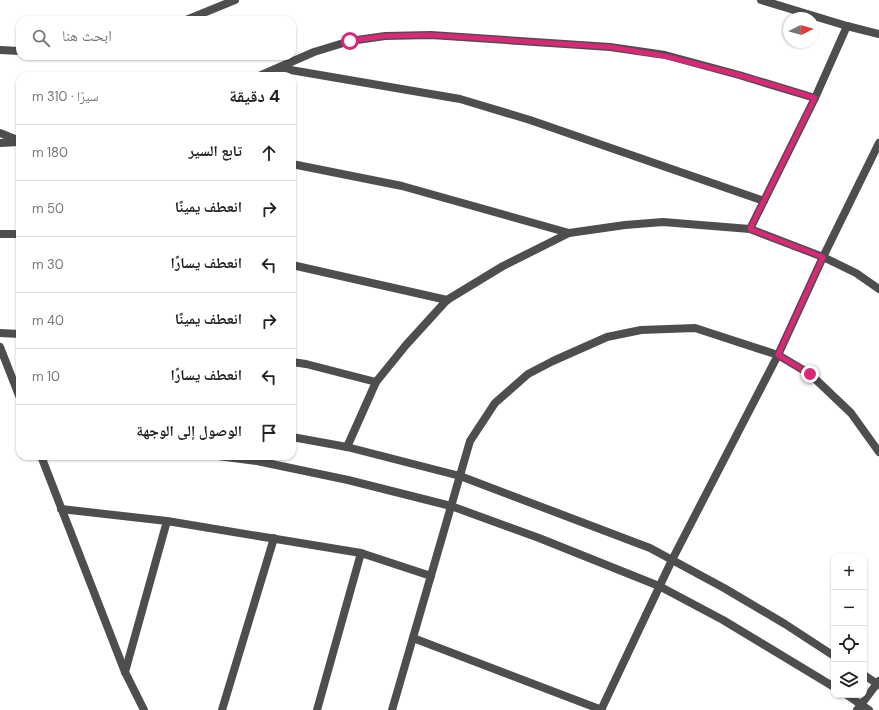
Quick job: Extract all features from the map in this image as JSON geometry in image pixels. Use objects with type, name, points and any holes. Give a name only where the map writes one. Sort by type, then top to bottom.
[{"type":"street","points":[[196,16],[235,0]]},
{"type":"street","points":[[761,0],[879,34]]},
{"type":"street","points":[[750,229],[815,98],[847,26]]},
{"type":"street","points":[[269,72],[314,52],[350,41],[385,36],[431,35],[610,47],[665,56],[739,75],[815,98]]},
{"type":"street","points":[[0,50],[16,51]]},
{"type":"street","points":[[279,68],[460,99],[530,120],[764,201]]},
{"type":"street","points":[[0,133],[16,140]]},
{"type":"street","points":[[0,143],[16,142]]},
{"type":"street","points":[[413,638],[602,710],[659,586],[778,355],[823,257],[879,143]]},
{"type":"street","points":[[296,165],[402,186],[569,233]]},
{"type":"street","points":[[347,447],[376,382],[406,345],[447,300],[504,266],[569,233],[624,225],[663,222],[750,229],[823,257],[856,273],[879,289]]},
{"type":"street","points":[[0,234],[16,234]]},
{"type":"street","points":[[296,266],[447,300]]},
{"type":"street","points":[[392,710],[470,441],[495,403],[528,374],[553,360],[607,337],[641,330],[695,328],[778,355],[810,374],[851,413],[879,452]]},
{"type":"street","points":[[0,333],[16,334]]},
{"type":"street","points":[[0,347],[16,388]]},
{"type":"street","points":[[296,363],[376,382]]},
{"type":"street","points":[[296,438],[347,447],[460,476],[650,548],[738,596],[831,654]]},
{"type":"street","points":[[43,460],[125,672],[144,710]]},
{"type":"street","points":[[249,460],[348,480],[451,506],[539,538],[659,586],[723,620],[831,685]]},
{"type":"street","points":[[61,509],[167,521],[362,553],[431,576]]},
{"type":"street","points":[[125,672],[167,521]]},
{"type":"street","points":[[222,710],[274,538]]},
{"type":"street","points":[[317,710],[362,553]]},
{"type":"street","points":[[860,707],[878,683],[867,677]]},
{"type":"street","points":[[850,698],[860,707],[870,710]]},
{"type":"route","points":[[350,41],[385,36],[431,35],[610,47],[665,56],[739,75],[815,98],[750,229],[823,257],[778,355],[810,374]]}]
